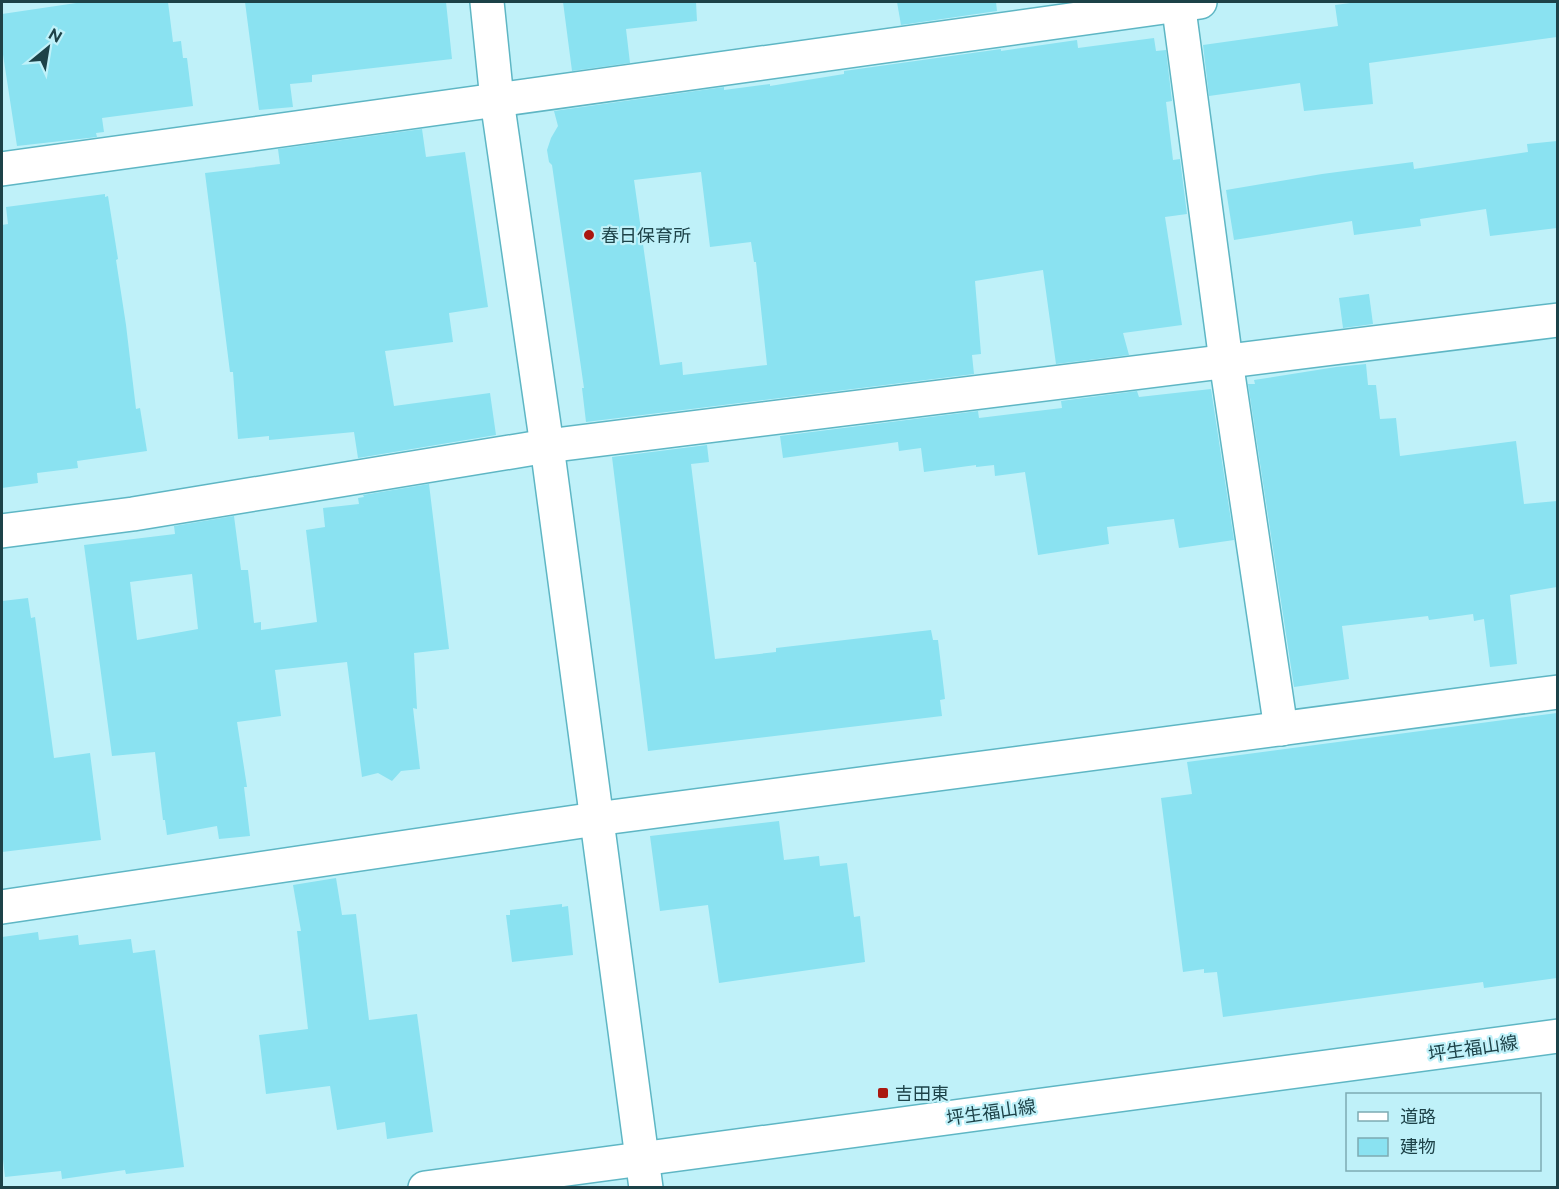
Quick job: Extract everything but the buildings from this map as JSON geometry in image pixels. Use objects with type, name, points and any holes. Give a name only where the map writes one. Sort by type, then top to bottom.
[{"type":"street","points":[[487,2],[497,100],[547,446],[644,1173]]},
{"type":"street","points":[[2,169],[1185,2],[1226,361],[1281,729]]},
{"type":"street","points":[[2,531],[144,512],[547,446],[1557,320]]},
{"type":"street","points":[[2,907],[596,819],[1557,692]]},
{"type":"street","name":"坪生福山線","points":[[425,1188],[644,1173],[1557,1036]]},
{"type":"place","name":"春日保育所","points":[[589,235]]},
{"type":"place","name":"吉田東","points":[[883,1093]]}]
